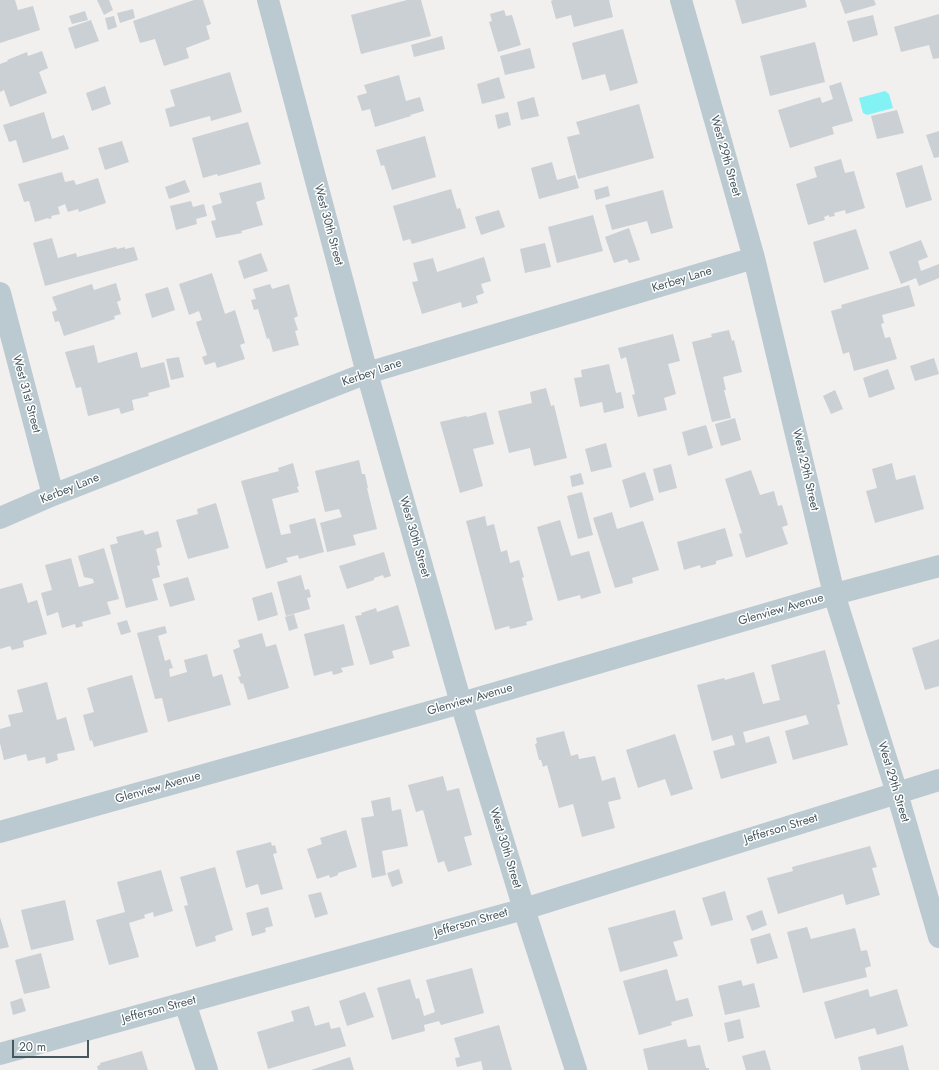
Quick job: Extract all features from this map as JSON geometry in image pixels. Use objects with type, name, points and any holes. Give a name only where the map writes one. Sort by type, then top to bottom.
[{"type":"street","name":"West 30th Street","points":[[268,0],[367,373],[461,703],[524,909],[576,1070]]},
{"type":"street","name":"West 29th Street","points":[[681,0],[754,258],[834,594],[897,793],[939,937]]},
{"type":"street","name":"Kerbey Lane","points":[[0,518],[53,495],[367,373],[754,258]]},
{"type":"street","name":"West 31st Street","points":[[0,293],[53,495]]},
{"type":"street","name":"Glenview Avenue","points":[[0,832],[461,703],[834,594],[939,566]]},
{"type":"street","name":"Jefferson Street","points":[[0,1054],[524,909],[939,780]]},
{"type":"street","points":[[185,1003],[207,1070]]},
{"type":"water","points":[[885,91],[889,94],[893,108],[867,115],[863,113],[859,98]]},
{"type":"building","points":[[0,0],[15,0],[18,10],[33,6],[40,30],[0,43]]},
{"type":"building","points":[[97,0],[109,0],[113,10],[104,15]]},
{"type":"building","points":[[194,0],[203,0],[211,24],[206,26],[210,39],[186,48],[189,58],[164,66],[155,39],[140,43],[133,21]]},
{"type":"building","points":[[407,0],[421,0],[431,36],[361,54],[351,15]]},
{"type":"building","points":[[609,0],[613,17],[574,27],[571,15],[556,19],[551,1]]},
{"type":"building","points":[[735,0],[805,0],[807,7],[742,24]]},
{"type":"building","points":[[840,0],[874,0],[876,5],[845,14]]},
{"type":"building","points":[[133,9],[135,18],[120,23],[117,13]]},
{"type":"building","points":[[504,10],[506,16],[512,15],[521,45],[498,52],[489,22],[492,21],[490,14]]},
{"type":"building","points":[[85,11],[88,20],[72,24],[69,16]]},
{"type":"building","points":[[939,14],[939,58],[933,59],[929,45],[901,52],[894,27]]},
{"type":"building","points":[[873,15],[878,35],[853,42],[847,21]]},
{"type":"building","points":[[114,16],[117,27],[108,30],[105,18]]},
{"type":"building","points":[[91,20],[99,41],[75,49],[68,28]]},
{"type":"building","points":[[623,29],[638,83],[610,91],[605,74],[582,80],[572,43]]},
{"type":"building","points":[[442,36],[445,49],[414,57],[411,45]]},
{"type":"building","points":[[815,42],[825,82],[770,96],[760,56]]},
{"type":"building","points":[[530,48],[535,68],[505,75],[500,56]]},
{"type":"building","points":[[42,51],[48,68],[39,72],[47,93],[10,107],[4,90],[0,92],[0,64],[27,52],[28,56]]},
{"type":"building","points":[[230,72],[242,112],[211,121],[210,116],[170,127],[165,109],[175,106],[170,90]]},
{"type":"building","points":[[399,75],[406,101],[420,97],[424,111],[375,127],[370,109],[362,111],[357,96],[367,93],[364,85]]},
{"type":"building","points":[[499,77],[505,98],[482,104],[477,84]]},
{"type":"building","points":[[841,82],[853,121],[832,127],[834,134],[790,148],[778,110],[820,97],[822,103],[833,99],[829,86]]},
{"type":"building","points":[[105,86],[111,104],[92,111],[86,93]]},
{"type":"building","points":[[534,97],[539,116],[521,120],[517,102]]},
{"type":"building","points":[[639,104],[654,158],[578,179],[567,137],[580,134],[576,122]]},
{"type":"building","points":[[897,110],[904,133],[877,139],[871,116]]},
{"type":"building","points":[[44,112],[52,139],[64,135],[69,149],[23,163],[16,140],[9,142],[3,125]]},
{"type":"building","points":[[508,112],[511,125],[498,129],[495,115]]},
{"type":"building","points":[[248,122],[261,164],[218,176],[217,174],[203,178],[192,138]]},
{"type":"building","points":[[939,131],[939,157],[934,158],[926,135]]},
{"type":"building","points":[[425,136],[436,177],[392,190],[384,165],[381,166],[376,150]]},
{"type":"building","points":[[122,141],[129,162],[105,170],[98,148]]},
{"type":"building","points":[[841,159],[845,173],[854,171],[865,208],[846,214],[845,210],[834,213],[835,216],[829,217],[829,215],[824,217],[825,220],[808,225],[796,184],[817,177],[814,167]]},
{"type":"building","points":[[552,162],[557,180],[575,175],[579,188],[539,199],[531,168]]},
{"type":"building","points":[[922,165],[932,200],[906,208],[896,173]]},
{"type":"building","points":[[62,172],[65,182],[74,180],[76,185],[98,178],[106,203],[79,212],[78,209],[68,212],[65,204],[58,207],[60,214],[51,216],[52,218],[49,219],[35,222],[29,201],[24,202],[18,184]]},
{"type":"building","points":[[185,180],[190,192],[169,199],[165,187]]},
{"type":"building","points":[[261,182],[265,199],[256,202],[263,225],[241,231],[242,233],[216,238],[211,221],[216,220],[212,206],[222,203],[219,193]]},
{"type":"building","points":[[608,186],[610,196],[596,200],[594,190]]},
{"type":"building","points":[[451,189],[457,209],[460,208],[466,228],[412,244],[410,239],[403,241],[393,206]]},
{"type":"building","points":[[663,190],[673,228],[651,234],[647,221],[612,230],[605,205]]},
{"type":"building","points":[[191,201],[193,207],[204,204],[207,216],[196,219],[197,224],[176,230],[170,206]]},
{"type":"building","points":[[499,210],[505,227],[481,235],[475,217]]},
{"type":"building","points":[[593,215],[603,251],[557,263],[548,227]]},
{"type":"building","points":[[629,228],[640,260],[629,263],[627,259],[614,263],[605,237]]},
{"type":"building","points":[[856,229],[869,269],[824,283],[813,242]]},
{"type":"building","points":[[52,238],[58,258],[76,253],[77,257],[116,247],[117,249],[125,247],[125,249],[134,247],[138,260],[45,286],[33,243]]},
{"type":"building","points":[[921,240],[928,257],[918,261],[921,271],[939,264],[939,278],[919,286],[916,278],[901,284],[889,252]]},
{"type":"building","points":[[545,243],[551,267],[525,273],[520,249]]},
{"type":"building","points":[[261,253],[268,271],[244,279],[238,261]]},
{"type":"building","points":[[484,257],[491,281],[481,284],[484,293],[476,296],[478,303],[462,308],[461,302],[422,314],[412,282],[418,281],[413,263],[433,258],[437,272]]},
{"type":"building","points":[[212,273],[225,314],[235,310],[245,343],[240,345],[245,359],[217,368],[215,362],[205,365],[202,357],[207,355],[196,322],[202,320],[199,311],[189,315],[179,284]]},
{"type":"building","points":[[116,283],[121,300],[117,302],[121,314],[114,316],[115,319],[64,336],[59,321],[55,322],[52,312],[57,310],[52,297],[92,284],[94,290]]},
{"type":"building","points":[[270,284],[272,289],[289,284],[298,316],[294,318],[298,330],[295,331],[299,345],[273,352],[269,338],[267,339],[258,309],[254,310],[251,300],[256,299],[253,289]]},
{"type":"building","points":[[909,285],[915,306],[882,315],[884,323],[881,324],[885,338],[890,337],[897,359],[854,371],[849,352],[843,354],[831,311],[842,308],[841,305]]},
{"type":"building","points":[[168,287],[175,310],[152,318],[145,294]]},
{"type":"building","points":[[729,330],[732,341],[734,340],[742,372],[723,377],[726,390],[724,390],[731,418],[712,422],[692,342],[712,337],[711,334]]},
{"type":"building","points":[[673,334],[680,361],[668,364],[676,394],[664,398],[667,410],[638,417],[632,395],[635,394],[626,357],[621,359],[618,348]]},
{"type":"building","points":[[94,345],[98,363],[137,352],[141,368],[164,362],[170,387],[148,393],[149,396],[132,400],[134,410],[121,414],[119,408],[88,416],[81,387],[76,388],[65,352]]},
{"type":"building","points":[[179,357],[184,377],[171,380],[166,359]]},
{"type":"building","points":[[934,358],[939,374],[915,381],[910,366]]},
{"type":"building","points":[[609,364],[616,393],[621,392],[624,408],[604,413],[602,402],[580,407],[574,378],[582,377],[581,370]]},
{"type":"building","points":[[888,369],[895,389],[869,398],[863,378]]},
{"type":"building","points":[[546,388],[551,406],[554,405],[567,458],[534,466],[530,448],[509,453],[498,411],[532,403],[530,392]]},
{"type":"building","points":[[835,390],[843,409],[831,414],[823,396]]},
{"type":"building","points":[[486,412],[494,444],[473,449],[483,486],[460,493],[440,422]]},
{"type":"building","points":[[735,418],[741,440],[721,446],[715,424]]},
{"type":"building","points":[[706,425],[713,448],[688,456],[682,432]]},
{"type":"building","points":[[606,443],[612,467],[591,472],[585,449]]},
{"type":"building","points":[[359,460],[362,474],[365,474],[377,529],[353,535],[356,545],[327,552],[320,523],[342,517],[339,509],[325,512],[315,471]]},
{"type":"building","points":[[293,463],[299,486],[297,487],[299,492],[272,499],[281,535],[291,533],[289,525],[315,518],[324,552],[299,559],[298,555],[286,558],[288,562],[266,569],[241,481],[279,471],[278,468]]},
{"type":"building","points":[[892,463],[896,480],[915,475],[924,509],[875,523],[866,491],[877,488],[872,469]]},
{"type":"building","points":[[671,464],[677,488],[659,493],[653,469]]},
{"type":"building","points":[[751,470],[760,495],[774,491],[778,506],[782,505],[788,525],[782,527],[788,544],[746,558],[739,534],[742,533],[725,479]]},
{"type":"building","points":[[645,472],[654,500],[630,508],[622,480]]},
{"type":"building","points":[[581,473],[584,484],[572,487],[570,476]]},
{"type":"building","points":[[582,492],[593,535],[578,539],[567,496]]},
{"type":"building","points":[[216,503],[229,548],[188,559],[176,520],[198,514],[197,509]]},
{"type":"building","points":[[612,512],[617,529],[643,521],[659,570],[632,578],[633,583],[615,588],[593,518]]},
{"type":"building","points":[[485,516],[487,526],[494,524],[501,552],[507,550],[510,563],[519,560],[533,620],[526,622],[527,625],[510,629],[509,626],[495,630],[466,521]]},
{"type":"building","points":[[560,520],[571,556],[589,551],[601,593],[581,599],[580,595],[558,601],[537,527]]},
{"type":"building","points":[[725,528],[733,556],[716,561],[716,564],[701,568],[700,565],[684,570],[677,542]]},
{"type":"building","points":[[143,530],[145,535],[158,531],[162,547],[156,549],[160,565],[157,566],[160,577],[152,579],[158,600],[126,608],[110,545],[118,543],[116,537]]},
{"type":"building","points":[[104,548],[119,599],[107,602],[111,614],[82,622],[83,626],[76,628],[75,624],[62,628],[58,612],[47,616],[41,593],[52,590],[45,565],[71,558],[79,587],[94,583],[93,579],[84,577],[78,556]]},
{"type":"building","points":[[384,552],[391,576],[384,578],[383,575],[374,578],[374,580],[347,589],[339,566]]},
{"type":"building","points":[[301,575],[305,590],[309,589],[311,597],[307,598],[310,609],[286,616],[277,582]]},
{"type":"building","points":[[188,577],[195,600],[170,607],[163,584]]},
{"type":"building","points":[[22,583],[28,603],[37,600],[47,634],[23,641],[24,647],[12,650],[10,646],[0,649],[0,589]]},
{"type":"building","points":[[272,592],[278,615],[258,621],[252,598]]},
{"type":"building","points":[[398,605],[410,646],[392,651],[394,658],[370,665],[355,616],[362,615],[361,613],[376,608],[377,612]]},
{"type":"building","points":[[294,614],[298,628],[289,631],[285,617]]},
{"type":"building","points":[[127,620],[131,632],[121,635],[117,623]]},
{"type":"building","points":[[344,624],[354,665],[341,668],[343,672],[337,674],[333,675],[332,671],[314,676],[304,634]]},
{"type":"building","points":[[165,626],[167,633],[158,636],[165,661],[170,659],[173,668],[169,669],[170,677],[187,672],[184,660],[207,654],[213,677],[222,674],[231,705],[168,722],[162,698],[155,699],[137,633]]},
{"type":"building","points":[[262,633],[266,647],[276,644],[289,688],[248,700],[243,683],[241,684],[238,677],[241,676],[233,650],[240,647],[238,640]]},
{"type":"building","points":[[939,639],[939,686],[925,690],[912,648]]},
{"type":"building","points":[[825,650],[840,704],[837,705],[848,745],[793,760],[785,731],[809,724],[806,715],[743,732],[746,743],[769,736],[777,763],[721,779],[713,751],[735,745],[732,735],[712,741],[697,685],[724,678],[725,680],[754,672],[763,704],[780,700],[771,665]]},
{"type":"building","points":[[132,675],[148,732],[94,747],[92,740],[90,741],[83,715],[94,712],[87,688]]},
{"type":"building","points":[[47,682],[57,720],[66,717],[75,750],[57,754],[58,760],[46,764],[45,757],[28,761],[26,754],[4,760],[0,743],[0,729],[11,726],[8,715],[23,712],[17,690]]},
{"type":"building","points":[[564,731],[571,756],[578,754],[579,759],[595,756],[602,781],[615,777],[621,799],[608,802],[615,828],[582,837],[573,804],[559,808],[547,765],[543,767],[541,760],[539,760],[535,744],[537,743],[536,738]]},
{"type":"building","points":[[675,734],[693,789],[671,796],[665,779],[638,788],[626,750]]},
{"type":"building","points":[[443,776],[447,791],[459,788],[472,835],[464,837],[472,865],[448,872],[444,861],[438,863],[423,810],[416,812],[408,785]]},
{"type":"building","points":[[390,797],[392,811],[401,809],[408,846],[382,851],[386,875],[372,878],[361,818],[374,816],[371,801]]},
{"type":"building","points":[[346,830],[357,867],[338,873],[338,875],[330,878],[329,875],[317,879],[307,849],[322,844],[320,838]]},
{"type":"building","points":[[271,842],[272,846],[275,845],[277,853],[273,854],[283,889],[261,895],[258,884],[246,888],[236,851]]},
{"type":"building","points":[[870,846],[877,867],[872,868],[880,895],[846,905],[843,894],[778,914],[767,878],[793,871],[792,867]]},
{"type":"building","points":[[215,867],[233,930],[215,936],[216,941],[196,947],[184,906],[188,905],[180,877]]},
{"type":"building","points":[[399,869],[403,883],[392,887],[387,873]]},
{"type":"building","points":[[161,870],[173,911],[154,917],[153,912],[144,915],[145,918],[129,923],[139,957],[109,965],[96,920],[125,912],[117,882]]},
{"type":"building","points":[[725,891],[733,920],[711,926],[702,898]]},
{"type":"building","points":[[321,892],[328,914],[315,918],[308,895]]},
{"type":"building","points":[[65,900],[74,940],[31,950],[21,910]]},
{"type":"building","points":[[268,907],[273,926],[265,928],[266,932],[252,936],[246,913]]},
{"type":"building","points":[[675,910],[683,939],[673,942],[678,956],[620,972],[608,928]]},
{"type":"building","points":[[762,910],[767,925],[752,931],[746,916]]},
{"type":"building","points":[[0,917],[9,947],[0,949]]},
{"type":"building","points":[[807,927],[811,939],[855,928],[861,951],[867,950],[871,966],[865,968],[867,977],[803,993],[787,932]]},
{"type":"building","points":[[770,933],[778,958],[757,964],[750,939]]},
{"type":"building","points":[[41,953],[50,988],[24,994],[15,960]]},
{"type":"building","points":[[472,968],[484,1013],[441,1025],[439,1021],[424,1025],[425,1031],[392,1040],[377,988],[410,979],[416,999],[419,998],[424,1016],[435,1012],[426,980]]},
{"type":"building","points":[[667,969],[676,1001],[688,998],[693,1016],[671,1022],[672,1025],[639,1035],[623,981]]},
{"type":"building","points":[[741,980],[743,986],[754,983],[760,1007],[725,1015],[718,986]]},
{"type":"building","points":[[868,989],[870,997],[897,989],[908,1026],[877,1035],[875,1028],[835,1039],[824,1002]]},
{"type":"building","points":[[365,992],[374,1017],[347,1026],[339,1001]]},
{"type":"building","points":[[22,998],[26,1011],[13,1015],[10,1002]]},
{"type":"building","points":[[309,1006],[315,1026],[329,1022],[331,1029],[340,1027],[346,1046],[268,1069],[257,1032],[294,1021],[291,1011]]},
{"type":"building","points":[[740,1019],[744,1038],[728,1042],[724,1023]]},
{"type":"building","points":[[499,1025],[512,1070],[483,1070],[481,1061],[457,1067],[455,1058],[460,1057],[454,1038]]},
{"type":"building","points":[[686,1039],[688,1047],[700,1045],[706,1068],[709,1068],[709,1070],[648,1070],[643,1049]]},
{"type":"building","points":[[903,1045],[909,1070],[861,1070],[858,1057]]},
{"type":"building","points":[[765,1050],[771,1070],[746,1070],[742,1056]]},
{"type":"building","points":[[142,1051],[148,1070],[98,1070],[97,1066],[100,1065],[100,1063]]},
{"type":"building","points":[[350,1057],[354,1070],[311,1070]]}]
